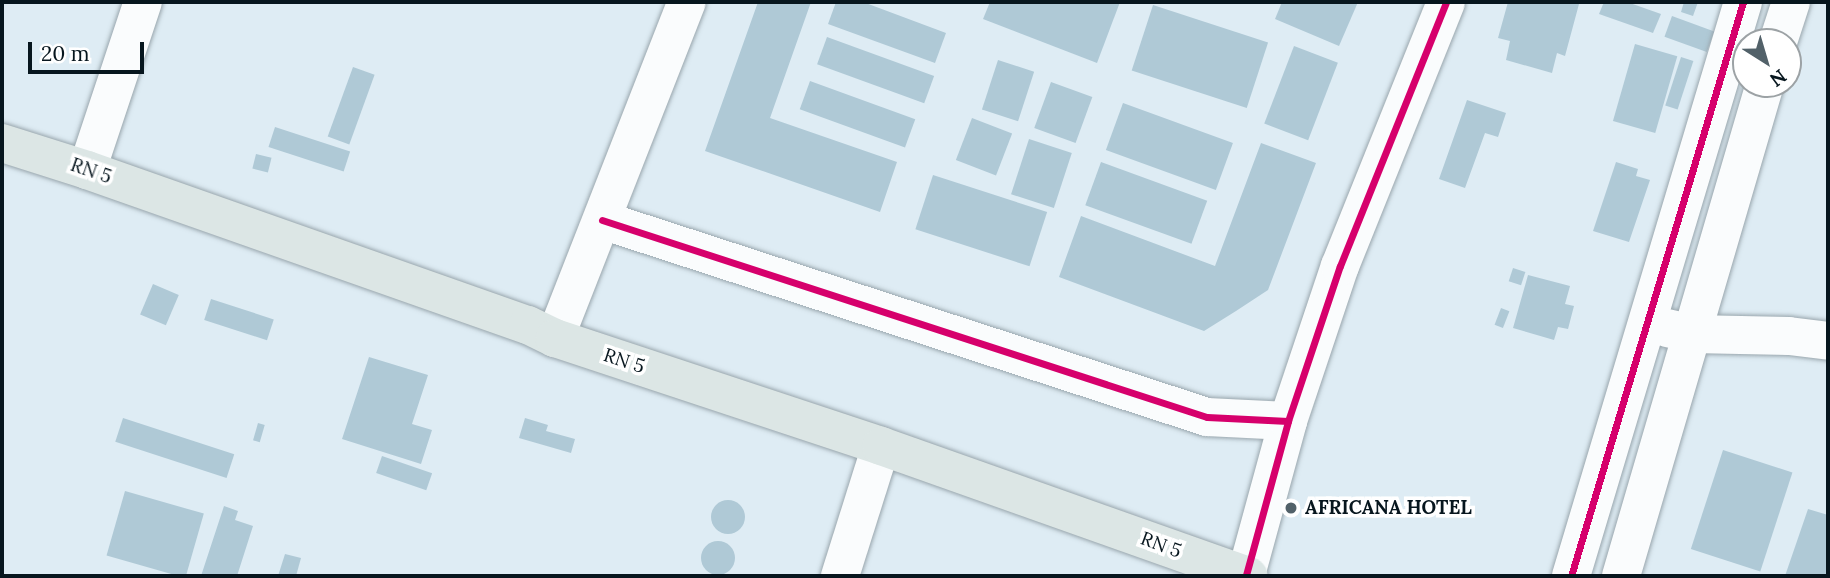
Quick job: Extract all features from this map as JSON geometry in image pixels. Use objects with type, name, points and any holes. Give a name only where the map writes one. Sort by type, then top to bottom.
[{"type":"main road","name":"RN 5","points":[[2,142],[515,320],[555,338],[881,446],[1247,576]]},
{"type":"street","points":[[87,170],[143,2]]},
{"type":"street","points":[[555,338],[687,2]]},
{"type":"street","points":[[1247,576],[1288,421],[1340,266],[1446,2]]},
{"type":"street","points":[[1571,576],[1744,2]]},
{"type":"street","points":[[1783,28],[1791,2]]},
{"type":"street","points":[[1620,576],[1761,98]]},
{"type":"street","points":[[602,220],[1207,417],[1288,421]]},
{"type":"street","points":[[1646,322],[1692,334],[1789,336],[1828,341]]},
{"type":"street","points":[[840,576],[881,446]]},
{"type":"building","points":[[758,2],[811,2],[770,118],[897,162],[880,212],[705,151]]},
{"type":"building","points":[[836,2],[863,2],[946,33],[935,63],[828,24]]},
{"type":"building","points":[[990,2],[1120,2],[1097,63],[983,19]]},
{"type":"building","points":[[1282,2],[1358,2],[1339,46],[1275,19]]},
{"type":"building","points":[[1508,2],[1579,4],[1565,56],[1557,53],[1552,73],[1506,60],[1510,41],[1498,38]]},
{"type":"building","points":[[1604,2],[1627,2],[1661,14],[1653,33],[1599,14]]},
{"type":"building","points":[[1684,2],[1698,2],[1693,16],[1681,12]]},
{"type":"building","points":[[1153,5],[1268,42],[1247,108],[1132,71]]},
{"type":"building","points":[[1672,16],[1714,31],[1707,52],[1664,37]]},
{"type":"building","points":[[827,37],[934,76],[924,103],[817,64]]},
{"type":"building","points":[[1635,44],[1677,56],[1655,133],[1613,121]]},
{"type":"building","points":[[1294,46],[1338,63],[1308,140],[1264,123]]},
{"type":"building","points":[[1681,57],[1693,61],[1678,110],[1665,106]]},
{"type":"building","points":[[998,60],[1034,72],[1018,121],[982,109]]},
{"type":"building","points":[[353,67],[375,75],[349,144],[328,137]]},
{"type":"building","points":[[810,81],[915,119],[905,147],[800,109]]},
{"type":"building","points":[[1051,82],[1092,97],[1076,143],[1034,128]]},
{"type":"building","points":[[1467,100],[1506,113],[1498,137],[1485,133],[1465,188],[1439,179]]},
{"type":"building","points":[[1123,103],[1233,143],[1216,190],[1106,150]]},
{"type":"building","points":[[972,118],[1012,133],[996,175],[956,160]]},
{"type":"building","points":[[275,127],[350,151],[344,171],[269,147]]},
{"type":"building","points":[[1029,139],[1072,153],[1054,208],[1011,194]]},
{"type":"building","points":[[1261,143],[1316,163],[1268,290],[1204,331],[1059,277],[1081,216],[1215,266]]},
{"type":"building","points":[[256,154],[272,158],[268,172],[252,169]]},
{"type":"building","points":[[1101,162],[1207,201],[1191,244],[1085,205]]},
{"type":"building","points":[[1616,162],[1638,169],[1636,176],[1650,180],[1629,242],[1593,231]]},
{"type":"building","points":[[933,175],[1047,212],[1030,266],[915,229]]},
{"type":"building","points":[[1513,268],[1525,272],[1521,285],[1509,281]]},
{"type":"building","points":[[1528,275],[1570,286],[1565,304],[1574,306],[1568,329],[1558,327],[1554,340],[1513,328]]},
{"type":"building","points":[[153,284],[179,295],[166,325],[140,314]]},
{"type":"building","points":[[211,299],[274,319],[267,340],[204,320]]},
{"type":"building","points":[[1501,308],[1509,311],[1503,328],[1495,325]]},
{"type":"building","points":[[369,357],[428,375],[412,424],[432,430],[421,464],[342,439]]},
{"type":"building","points":[[123,418],[234,454],[227,478],[115,442]]},
{"type":"building","points":[[525,418],[548,425],[546,431],[575,439],[571,453],[519,438]]},
{"type":"building","points":[[258,423],[265,425],[260,442],[253,440]]},
{"type":"building","points":[[1723,450],[1792,473],[1760,571],[1691,549]]},
{"type":"building","points":[[382,456],[432,473],[426,490],[376,473]]},
{"type":"building","points":[[125,491],[204,514],[186,576],[107,555]]},
{"type":"building","points":[[728,500],[740,505],[745,517],[740,529],[728,534],[716,529],[711,517],[716,505]]},
{"type":"building","points":[[224,506],[238,511],[235,520],[253,526],[237,576],[201,576]]},
{"type":"building","points":[[1808,509],[1828,515],[1828,576],[1785,576]]},
{"type":"building","points":[[718,541],[730,546],[735,558],[730,570],[718,575],[706,570],[701,558],[706,546]]},
{"type":"building","points":[[285,554],[301,558],[296,576],[278,576]]},
{"type":"cycle path","points":[[1246,575],[1288,421],[1340,266],[1446,2]]},
{"type":"cycle path","points":[[1571,576],[1743,2]]},
{"type":"cycle path","points":[[602,220],[1207,417],[1288,421]]},
{"type":"place","name":"AFRICANA HOTEL","points":[[1291,508]]}]
